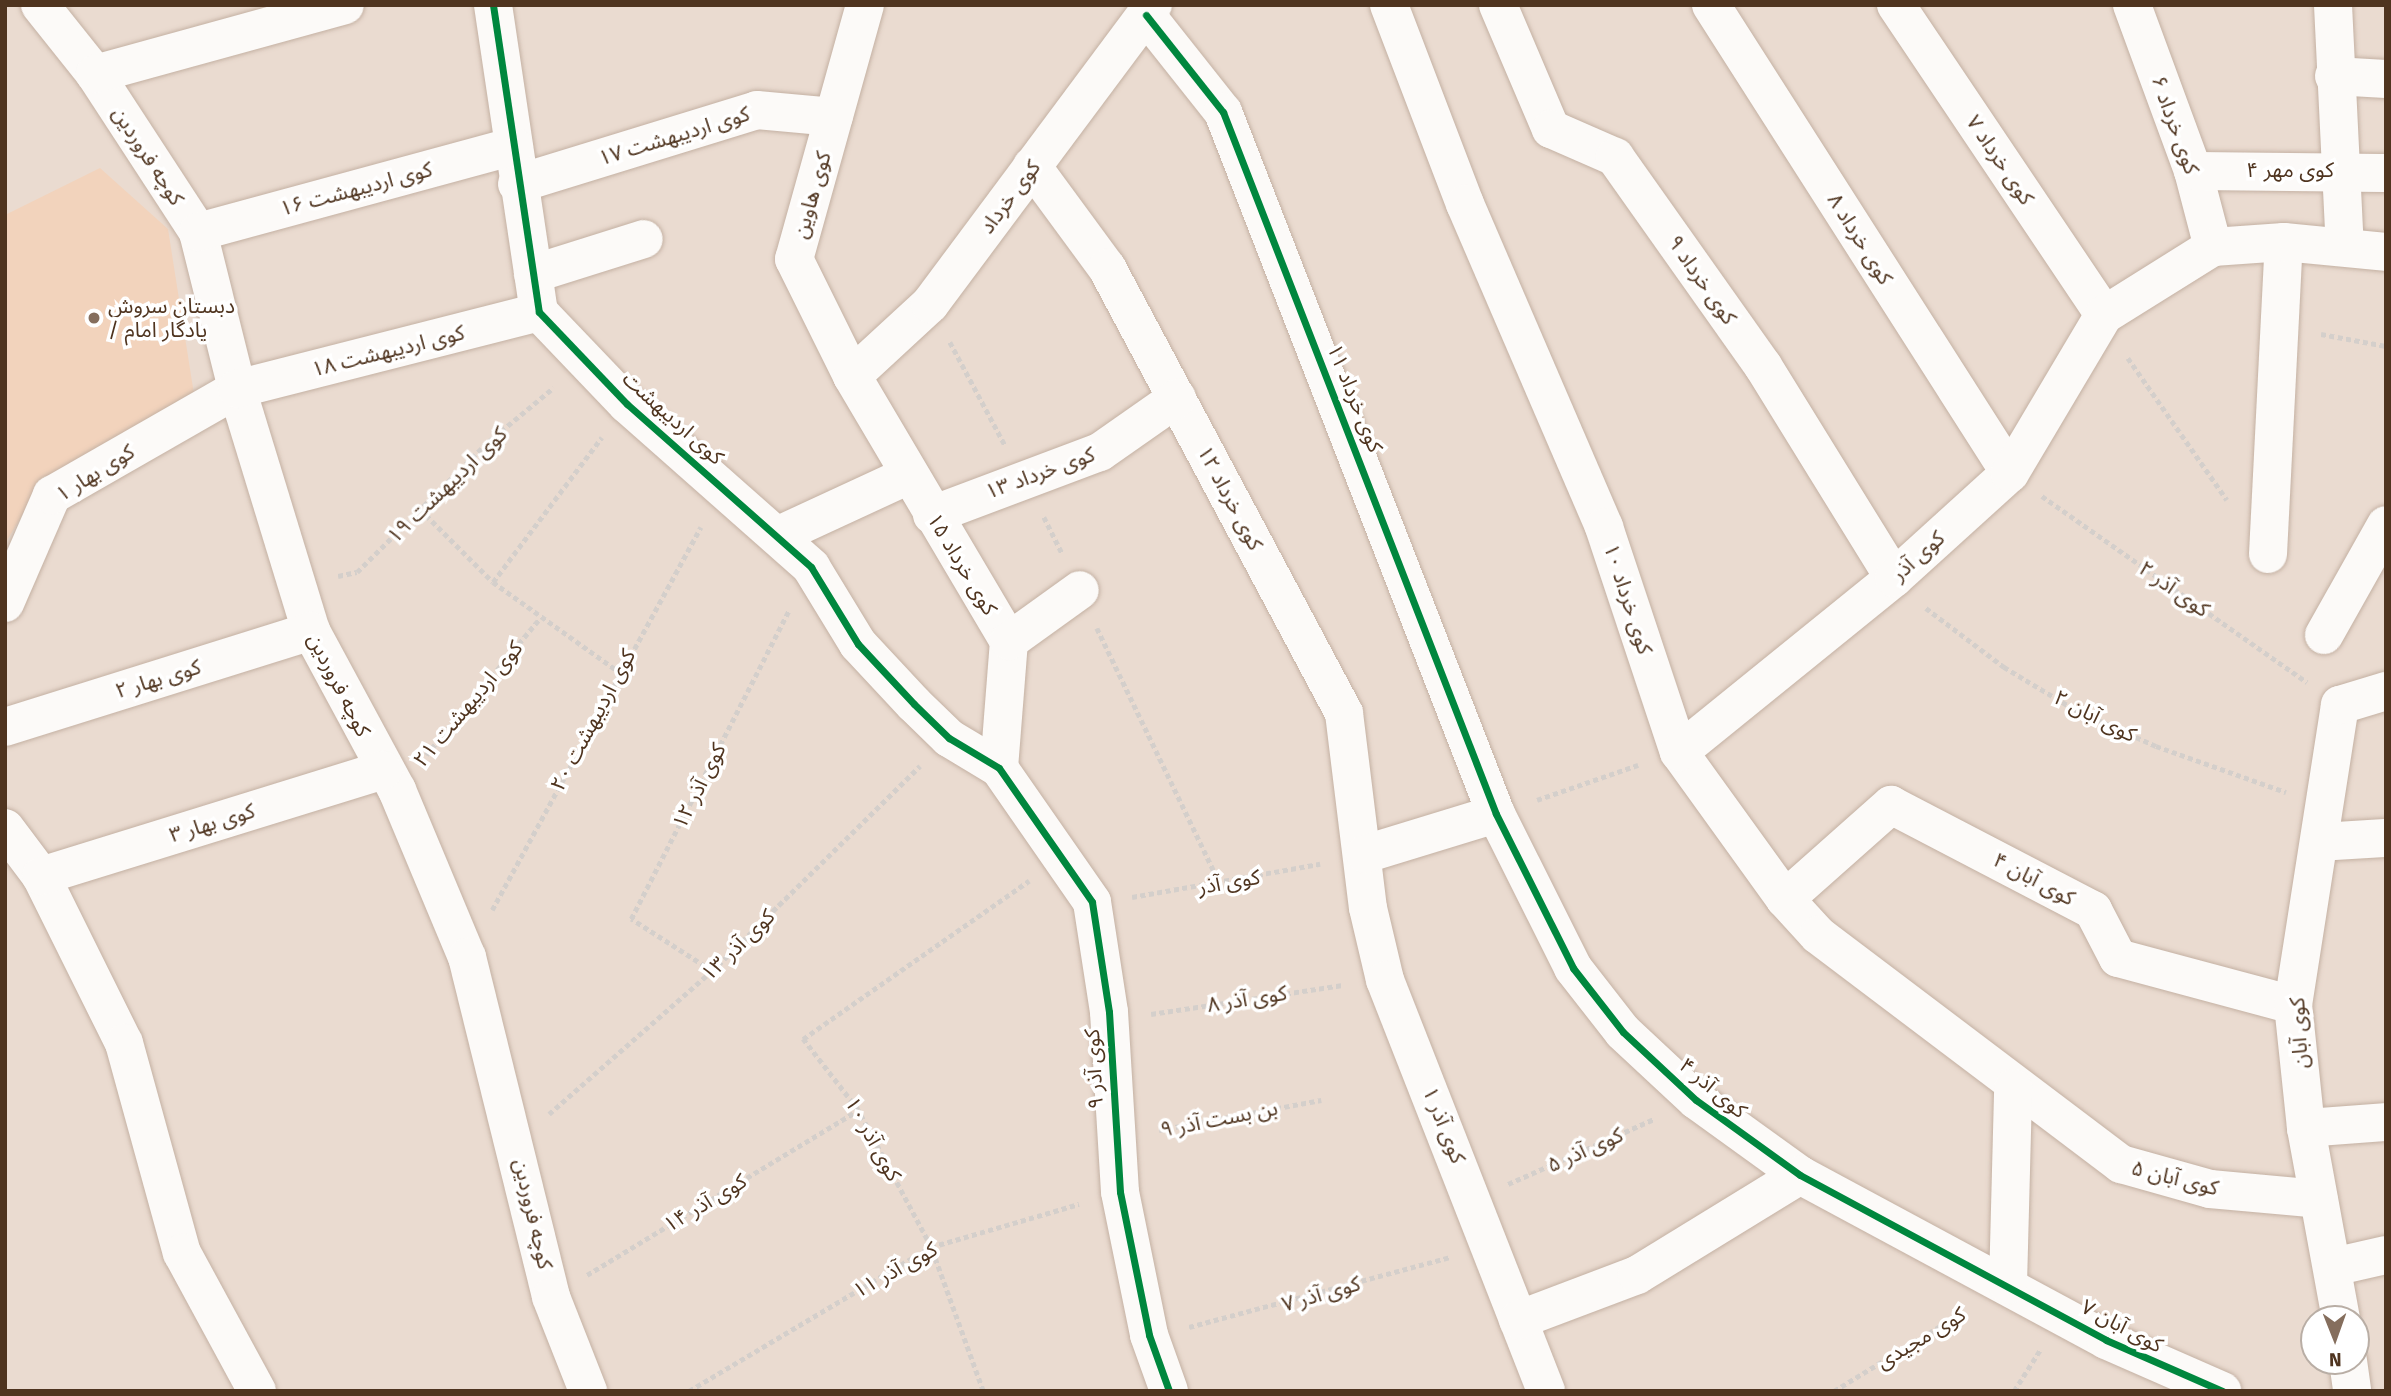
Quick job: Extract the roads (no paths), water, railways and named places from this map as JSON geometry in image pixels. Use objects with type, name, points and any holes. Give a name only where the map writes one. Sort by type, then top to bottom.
[{"type":"street","name":"کوچه فروردین","points":[[40,5],[95,75],[198,232],[237,389],[311,631],[390,780],[467,957],[516,1142],[551,1297],[588,1391]]},
{"type":"street","points":[[95,75],[345,5]]},
{"type":"street","points":[[493,5],[517,184],[539,312]]},
{"type":"street","name":"کوی هاوین","points":[[852,376],[794,259],[865,5]]},
{"type":"street","name":"کوی خرداد ۱۰","points":[[1389,5],[1465,204],[1604,527],[1679,752],[1785,899],[1818,936],[2013,1088]]},
{"type":"street","name":"کوی خرداد ۹","points":[[1499,5],[1551,129],[1615,157],[1763,366],[1894,578]]},
{"type":"street","name":"کوی خرداد ۸","points":[[1711,5],[2010,473]]},
{"type":"street","name":"کوی خرداد ۶","points":[[2132,5],[2193,171],[2213,247]]},
{"type":"street","points":[[2333,5],[2334,76],[2346,247]]},
{"type":"street","name":"کوی خرداد ۷","points":[[1902,7],[2104,315]]},
{"type":"street","name":"کوی خرداد","points":[[852,376],[930,304],[1149,10]]},
{"type":"street","name":"کوی خرداد ۱۱","points":[[1149,10],[1223,112],[1496,814]]},
{"type":"street","points":[[2334,76],[2386,79]]},
{"type":"street","name":"کوی اردیبهشت ۱۷","points":[[517,184],[757,110],[834,117]]},
{"type":"street","name":"کوی اردیبهشت ۱۶","points":[[198,232],[514,146]]},
{"type":"street","name":"کوی خرداد ۱۲","points":[[1032,166],[1107,268],[1344,712],[1365,854]]},
{"type":"street","name":"کوی مهر ۴","points":[[2193,171],[2342,170],[2386,173]]},
{"type":"street","points":[[533,274],[644,239]]},
{"type":"street","points":[[2104,315],[2213,247],[2284,242],[2386,253]]},
{"type":"street","points":[[2268,554],[2284,242]]},
{"type":"street","name":"کوی اردیبهشت ۱۸","points":[[237,389],[539,312]]},
{"type":"street","name":"کوی اردیبهشت","points":[[539,312],[627,404],[725,487],[811,567],[858,644],[949,738],[999,768]]},
{"type":"street","name":"کوی آذر","points":[[1679,752],[1894,578],[2010,473],[2104,315]]},
{"type":"street","name":"کوی خرداد ۱۵","points":[[852,376],[1009,641]]},
{"type":"street","name":"کوی بهار ۱","points":[[5,603],[52,495],[237,389]]},
{"type":"street","name":"کوی خرداد ۱۳","points":[[932,515],[1100,452],[1177,398]]},
{"type":"street","points":[[779,535],[909,475]]},
{"type":"street","points":[[2325,635],[2386,525]]},
{"type":"street","points":[[999,768],[1009,641],[1080,590]]},
{"type":"street","name":"کوی بهار ۲","points":[[5,727],[311,631]]},
{"type":"street","name":"کوی آبان","points":[[2339,1305],[2306,1128],[2294,1004],[2340,705],[2386,691]]},
{"type":"street","name":"کوی آذر ۹","points":[[999,768],[1064,857],[1092,902],[1109,1012],[1120,1192],[1149,1335],[1169,1391]]},
{"type":"street","name":"کوی بهار ۳","points":[[41,876],[390,780]]},
{"type":"street","name":"کوی آبان ۴","points":[[1785,899],[1891,805],[2093,910],[2118,957],[2294,1004]]},
{"type":"street","points":[[1365,854],[1496,814]]},
{"type":"street","name":"کوی آذر ۴","points":[[1496,814],[1573,968],[1623,1032],[1696,1100],[1800,1175],[2008,1285]]},
{"type":"street","points":[[2321,824],[2386,838]]},
{"type":"street","points":[[5,828],[41,876],[124,1043],[182,1254],[257,1391]]},
{"type":"street","name":"کوی آذر ۱","points":[[1365,854],[1368,908],[1385,980],[1474,1199],[1546,1391]]},
{"type":"street","points":[[2008,1285],[2013,1088]]},
{"type":"street","name":"کوی آبان ۵","points":[[2013,1088],[2121,1164],[2210,1189],[2319,1199]]},
{"type":"street","points":[[2306,1128],[2386,1122]]},
{"type":"street","points":[[1518,1320],[1637,1275],[1800,1175]]},
{"type":"street","points":[[2333,1267],[2386,1255]]},
{"type":"street","name":"کوی آبان ۷","points":[[2008,1285],[2135,1355],[2222,1391]]},
{"type":"place","name":"دبستان سروش / یادگار امام","points":[[94,318]]}]
